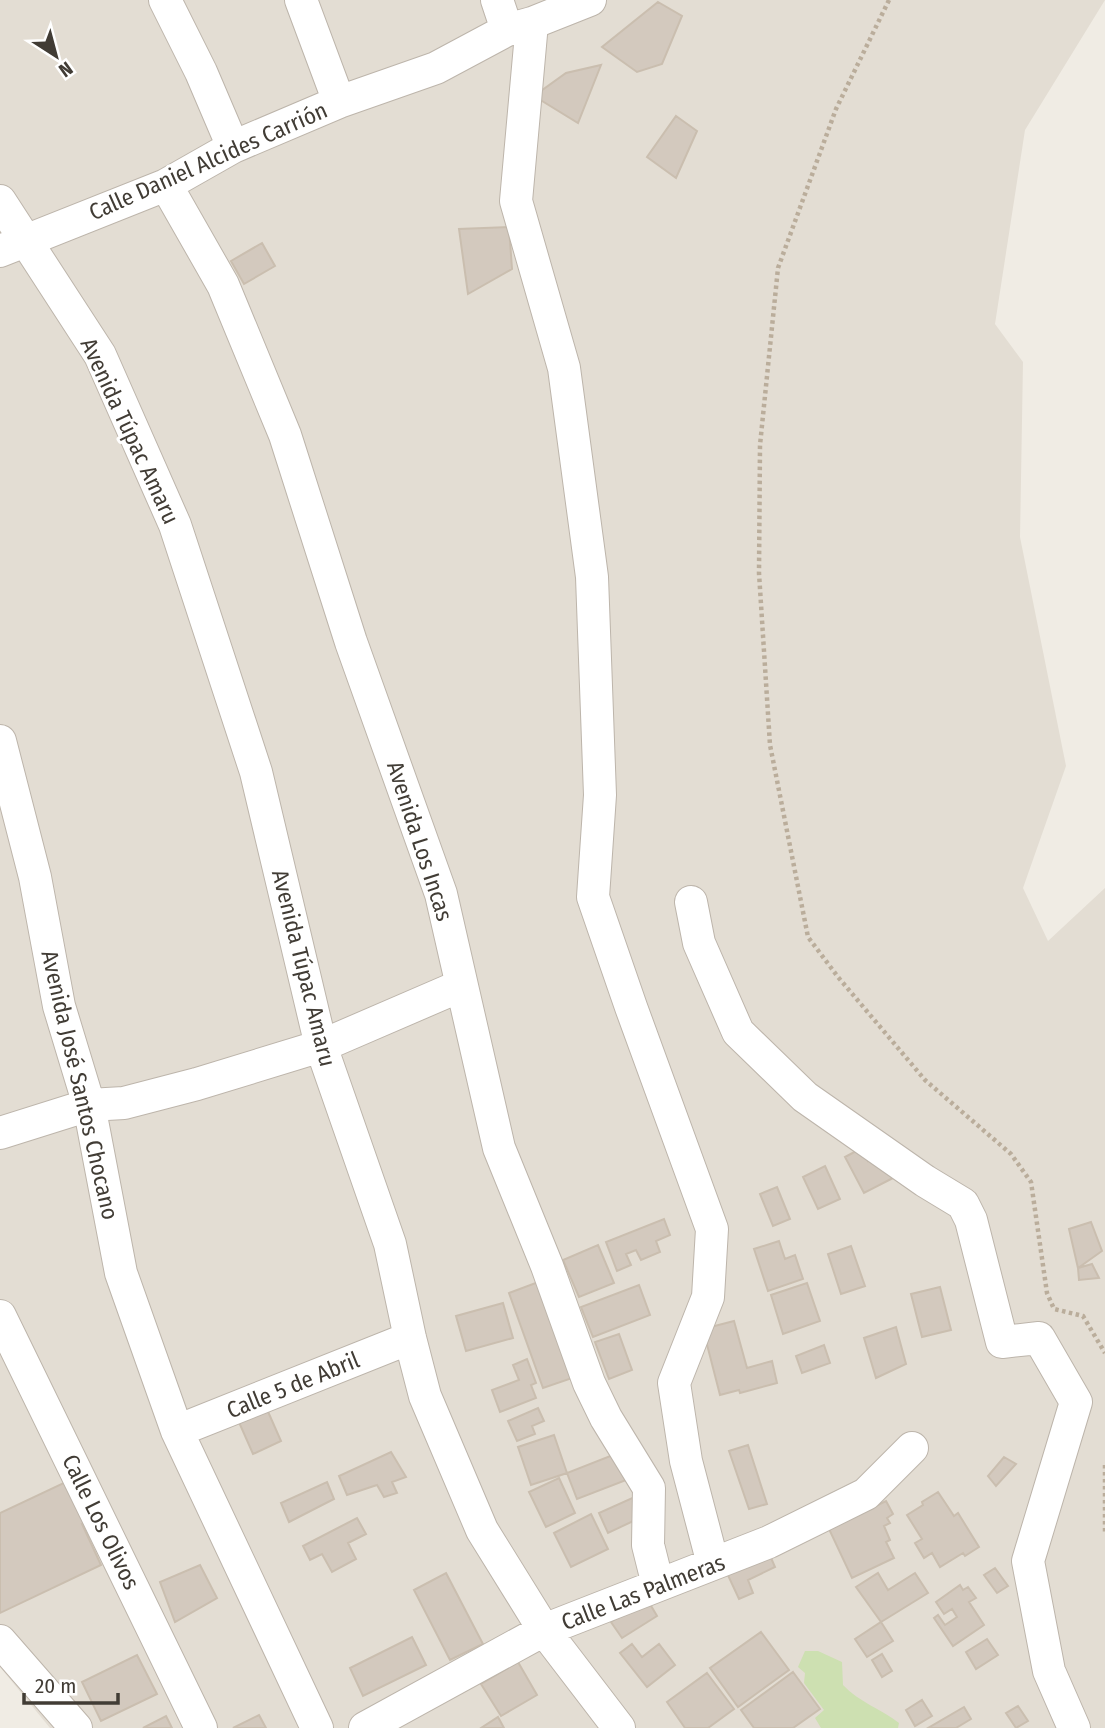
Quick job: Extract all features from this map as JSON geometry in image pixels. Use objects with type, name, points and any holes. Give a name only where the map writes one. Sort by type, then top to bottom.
[{"type":"street","points":[[165,0],[201,72],[233,147]]},
{"type":"street","points":[[301,0],[339,102]]},
{"type":"street","points":[[497,0],[519,27],[516,201],[564,368],[592,577],[600,795],[593,897],[712,1229],[708,1297],[674,1383],[686,1461],[713,1564]]},
{"type":"street","name":"Calle Daniel Alcides Carrión","points":[[12,246],[166,185],[233,147],[339,102],[436,68],[519,27],[590,0]]},
{"type":"street","name":"Avenida Los Incas","points":[[166,185],[223,285],[285,435],[351,642],[441,894],[499,1148],[547,1266],[589,1383],[606,1418],[649,1488],[648,1545],[658,1586]]},
{"type":"street","name":"Avenida Túpac Amaru","points":[[0,201],[12,246],[100,355],[174,525],[256,772],[321,1046],[390,1244],[425,1396],[482,1530],[544,1630],[619,1728]]},
{"type":"street","name":"Avenida José Santos Chocano","points":[[0,741],[36,877],[59,1006],[89,1105],[121,1273],[177,1431],[317,1728]]},
{"type":"street","points":[[691,902],[699,943],[738,1032],[804,1097],[925,1181],[963,1204],[971,1220],[1002,1342],[1039,1338],[1076,1402],[1028,1562],[1049,1671],[1074,1728]]},
{"type":"street","points":[[0,1133],[89,1105],[124,1103],[197,1084],[321,1046],[460,986]]},
{"type":"street","name":"Calle Los Olivos","points":[[0,1317],[201,1728]]},
{"type":"street","name":"Calle 5 de Abril","points":[[177,1431],[410,1338]]},
{"type":"street","name":"Calle Las Palmeras","points":[[365,1728],[544,1630],[769,1542],[866,1494],[912,1448]]},
{"type":"street","points":[[0,1641],[76,1728]]},
{"type":"path","points":[[889,0],[836,109],[778,268],[760,445],[759,573],[770,745],[808,937],[838,977],[925,1080],[1011,1154],[1031,1182],[1047,1293],[1054,1309],[1083,1316],[1105,1353]]},
{"type":"path","points":[[1105,1465],[1105,1535]]},
{"type":"shaded area","points":[[0,0],[1105,0],[1025,130],[995,324],[1023,362],[1020,537],[1066,766],[1023,888],[1048,941],[1105,888],[1105,1728],[50,1728],[0,1667]]},
{"type":"green space","points":[[805,1651],[818,1651],[842,1662],[843,1685],[899,1723],[898,1728],[821,1728],[815,1718],[824,1710],[804,1683],[805,1673],[798,1667]]},
{"type":"building","points":[[658,2],[682,16],[662,64],[637,72],[602,47]]},
{"type":"building","points":[[601,65],[578,123],[534,96],[566,73]]},
{"type":"building","points":[[676,116],[697,131],[676,178],[647,157]]},
{"type":"building","points":[[509,227],[512,269],[468,294],[459,229]]},
{"type":"building","points":[[262,243],[275,266],[244,284],[231,261]]},
{"type":"building","points":[[862,1148],[868,1161],[883,1153],[895,1177],[864,1193],[845,1157]]},
{"type":"building","points":[[825,1166],[840,1199],[818,1209],[803,1177]]},
{"type":"building","points":[[777,1187],[790,1219],[773,1226],[760,1194]]},
{"type":"building","points":[[664,1219],[670,1235],[656,1241],[660,1252],[641,1260],[636,1250],[626,1254],[631,1265],[617,1271],[606,1242]]},
{"type":"building","points":[[1091,1222],[1102,1251],[1078,1268],[1069,1229]]},
{"type":"building","points":[[779,1241],[785,1259],[795,1255],[803,1279],[768,1291],[754,1249]]},
{"type":"building","points":[[598,1245],[614,1283],[579,1297],[563,1260]]},
{"type":"building","points":[[851,1246],[865,1286],[841,1294],[828,1254]]},
{"type":"building","points":[[1092,1264],[1099,1278],[1079,1280],[1078,1268]]},
{"type":"building","points":[[549,1278],[584,1374],[543,1388],[509,1293]]},
{"type":"building","points":[[807,1283],[820,1321],[783,1334],[771,1295]]},
{"type":"building","points":[[639,1285],[650,1315],[593,1337],[581,1307]]},
{"type":"building","points":[[940,1287],[951,1330],[922,1337],[911,1294]]},
{"type":"building","points":[[503,1303],[513,1338],[466,1351],[456,1316]]},
{"type":"building","points":[[734,1321],[747,1368],[772,1361],[777,1383],[740,1393],[739,1390],[720,1395],[703,1329]]},
{"type":"building","points":[[896,1327],[906,1364],[876,1378],[864,1338]]},
{"type":"building","points":[[619,1334],[632,1370],[609,1379],[595,1342]]},
{"type":"building","points":[[824,1345],[830,1363],[802,1373],[796,1356]]},
{"type":"building","points":[[527,1359],[536,1383],[531,1385],[536,1398],[500,1412],[492,1390],[519,1380],[513,1365]]},
{"type":"building","points":[[262,1398],[281,1441],[253,1454],[234,1411]]},
{"type":"building","points":[[538,1408],[544,1421],[532,1426],[535,1434],[517,1441],[508,1421]]},
{"type":"building","points":[[554,1435],[567,1473],[531,1485],[518,1447]]},
{"type":"building","points":[[748,1445],[767,1504],[749,1509],[729,1451]]},
{"type":"building","points":[[623,1451],[634,1477],[577,1499],[567,1473]]},
{"type":"building","points":[[391,1452],[406,1477],[392,1482],[397,1493],[384,1497],[377,1485],[347,1495],[339,1476]]},
{"type":"building","points":[[1004,1457],[1016,1464],[996,1486],[988,1476]]},
{"type":"building","points":[[559,1478],[575,1513],[546,1527],[529,1492]]},
{"type":"building","points":[[70,1480],[89,1521],[82,1524],[101,1565],[0,1613],[0,1513]]},
{"type":"building","points":[[327,1482],[334,1499],[289,1522],[281,1503]]},
{"type":"building","points":[[938,1492],[954,1516],[958,1513],[979,1547],[940,1567],[932,1553],[924,1558],[915,1543],[922,1539],[907,1515]]},
{"type":"building","points":[[639,1495],[648,1514],[608,1533],[599,1513]]},
{"type":"building","points":[[886,1501],[893,1514],[887,1518],[890,1523],[884,1526],[890,1540],[886,1542],[894,1558],[852,1578],[829,1529]]},
{"type":"building","points":[[591,1514],[608,1549],[571,1567],[554,1533]]},
{"type":"building","points":[[357,1518],[366,1534],[348,1543],[356,1559],[332,1572],[322,1554],[310,1560],[303,1546]]},
{"type":"building","points":[[768,1551],[775,1567],[748,1580],[753,1593],[739,1599],[726,1571]]},
{"type":"building","points":[[200,1565],[217,1598],[175,1622],[160,1582]]},
{"type":"building","points":[[995,1568],[1008,1586],[997,1593],[984,1575]]},
{"type":"building","points":[[446,1573],[483,1644],[450,1660],[414,1590]]},
{"type":"building","points":[[878,1573],[888,1590],[915,1573],[928,1593],[881,1622],[856,1587]]},
{"type":"building","points":[[960,1585],[963,1590],[968,1587],[976,1598],[969,1602],[984,1625],[953,1646],[934,1618],[938,1615],[945,1625],[957,1617],[952,1609],[944,1614],[936,1602]]},
{"type":"building","points":[[647,1599],[657,1616],[622,1638],[611,1622]]},
{"type":"building","points":[[881,1622],[893,1641],[867,1657],[855,1639]]},
{"type":"building","points":[[761,1632],[789,1670],[738,1707],[710,1668]]},
{"type":"building","points":[[412,1637],[426,1665],[363,1696],[350,1668]]},
{"type":"building","points":[[987,1639],[998,1655],[976,1669],[966,1652]]},
{"type":"building","points":[[632,1644],[642,1657],[659,1644],[675,1665],[647,1687],[620,1653]]},
{"type":"building","points":[[882,1654],[892,1671],[882,1677],[872,1660]]},
{"type":"building","points":[[137,1655],[157,1694],[101,1721],[82,1682]]},
{"type":"building","points":[[518,1662],[537,1695],[501,1716],[481,1684]]},
{"type":"building","points":[[793,1672],[820,1709],[793,1728],[754,1728],[741,1710]]},
{"type":"building","points":[[707,1673],[734,1709],[708,1728],[685,1728],[667,1702]]},
{"type":"building","points":[[922,1700],[932,1716],[915,1726],[906,1710]]},
{"type":"building","points":[[1018,1706],[1028,1721],[1016,1728],[1006,1713]]},
{"type":"building","points":[[964,1707],[971,1719],[956,1728],[928,1728]]},
{"type":"building","points":[[259,1715],[266,1728],[233,1728]]},
{"type":"building","points":[[166,1716],[172,1728],[143,1728]]},
{"type":"building","points":[[498,1717],[504,1728],[481,1728]]}]
